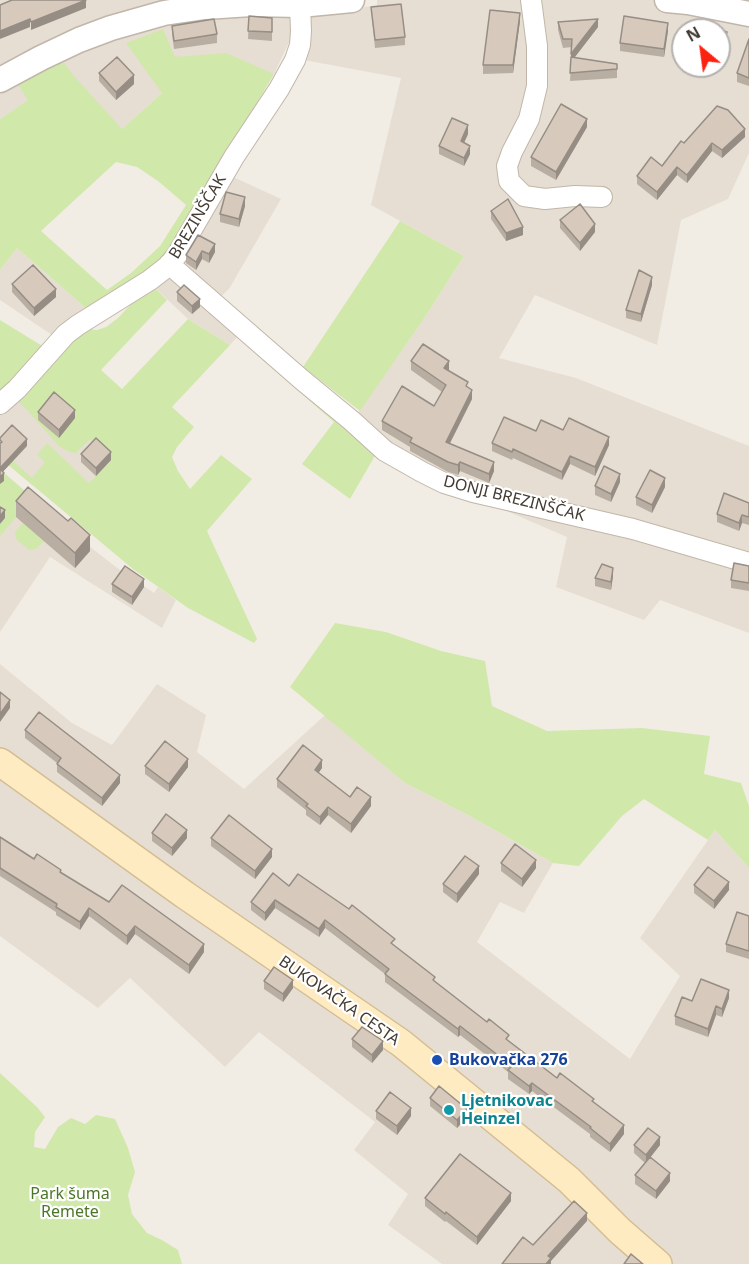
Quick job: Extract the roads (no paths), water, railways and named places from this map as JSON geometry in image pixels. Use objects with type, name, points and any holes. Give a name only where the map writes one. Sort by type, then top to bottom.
[{"type":"main road","name":"BUKOVAČKA CESTA","points":[[0,762],[185,895],[401,1043],[569,1180],[620,1231],[658,1264]]},
{"type":"street","points":[[0,80],[79,40],[138,19],[164,13],[205,7],[251,4],[300,5],[352,0]]},
{"type":"street","points":[[531,0],[537,46],[537,86],[530,119],[507,166],[509,181],[525,196],[545,199],[575,196],[602,197]]},
{"type":"street","points":[[667,0],[749,14]]},
{"type":"street","name":"BREZINŠČAK","points":[[0,404],[17,389],[66,334],[150,280],[177,255],[234,157],[279,89],[295,60],[300,45],[300,5]]},
{"type":"street","name":"DONJI BREZINŠČAK","points":[[169,264],[385,451],[422,472],[444,483],[473,492],[633,529],[749,563]]},
{"type":"place","name":"Bukovačka 276","points":[[437,1060]]},
{"type":"place","name":"Ljetnikovac Heinzel","points":[[449,1110]]},
{"type":"park label","name":"Park šuma Remete","points":[[70,1203]]}]
